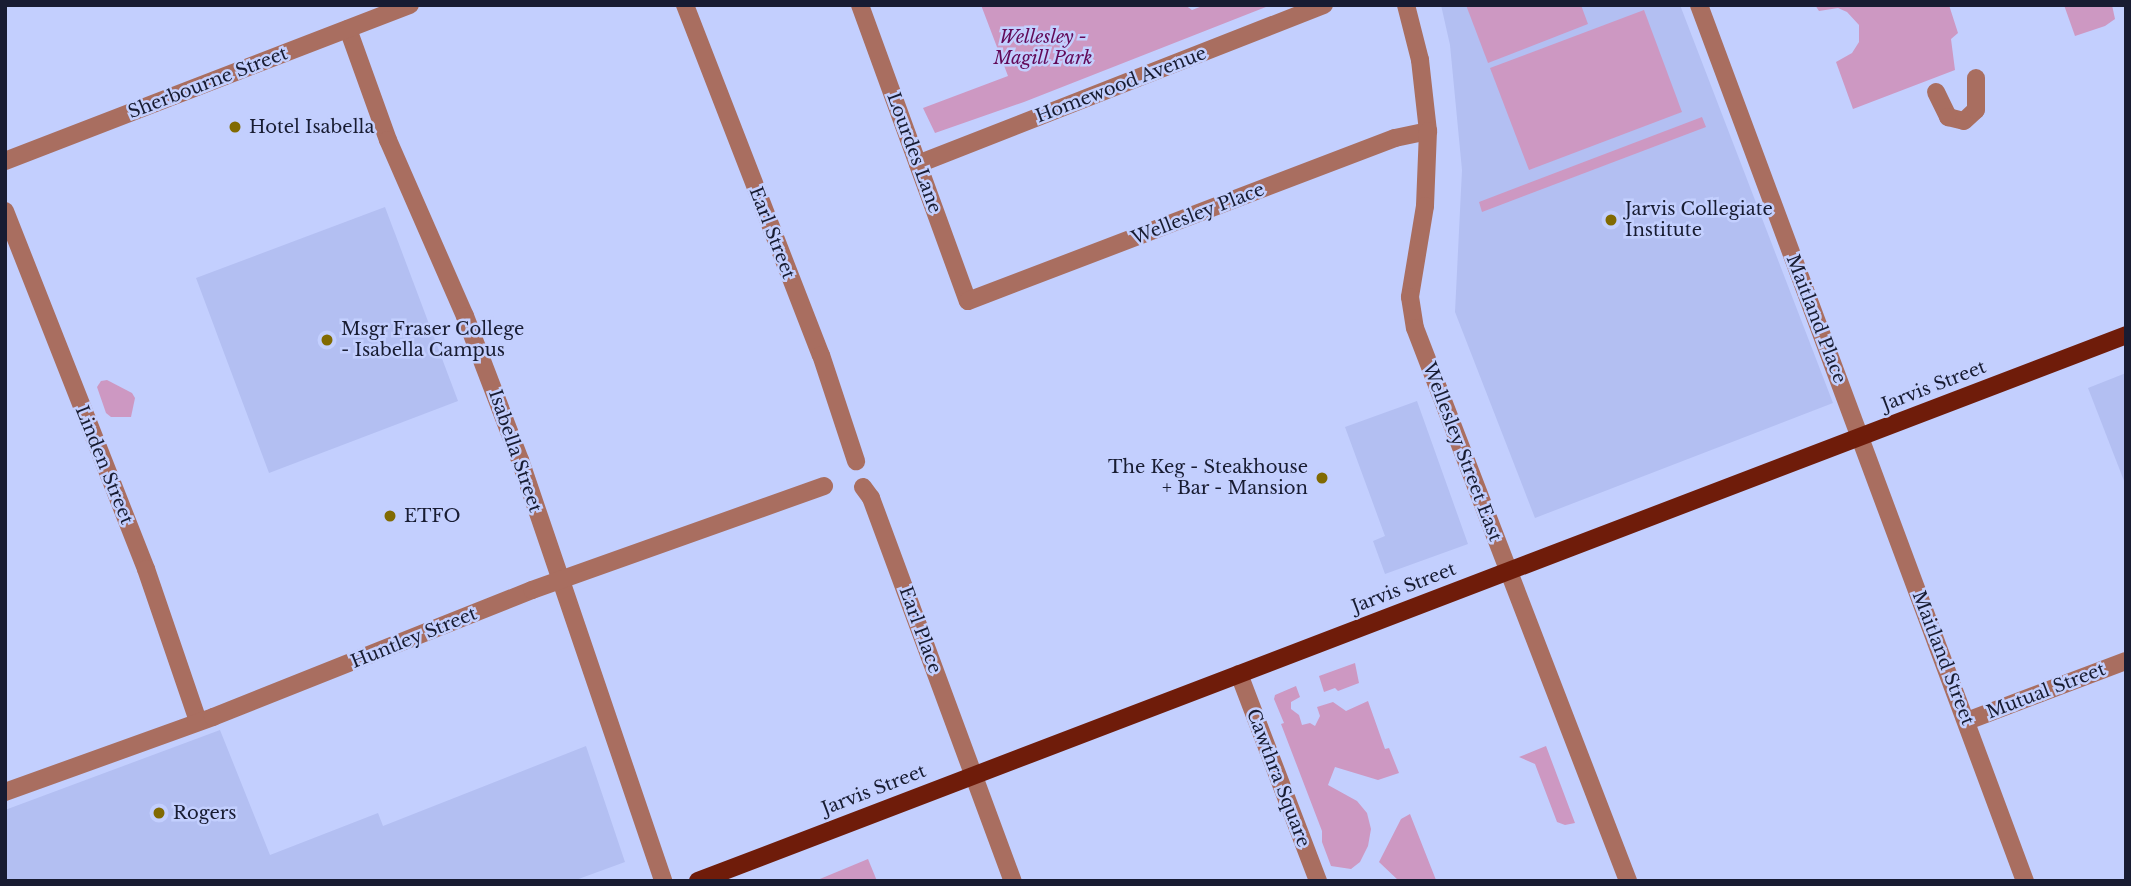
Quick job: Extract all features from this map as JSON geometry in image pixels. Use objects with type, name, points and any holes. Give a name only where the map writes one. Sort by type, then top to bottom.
[{"type":"main road","name":"Jarvis Street","points":[[698,881],[2126,335]]},
{"type":"street","name":"Sherbourne Street","points":[[5,161],[410,5]]},
{"type":"street","name":"Earl Street","points":[[685,5],[821,355],[856,461]]},
{"type":"street","name":"Lourdes Lane","points":[[860,5],[968,301]]},
{"type":"street","name":"Homewood Avenue","points":[[918,164],[1324,5]]},
{"type":"street","name":"Wellesley Street East","points":[[1406,5],[1420,60],[1428,131],[1429,169],[1413,274],[1411,313],[1507,571],[1628,881]]},
{"type":"street","name":"Maitland Place","points":[[1699,5],[1860,436]]},
{"type":"street","name":"Isabella Street","points":[[348,29],[388,141],[479,352],[520,460],[558,580],[663,881]]},
{"type":"street","points":[[1936,92],[1948,117],[1964,121],[1976,110],[1976,78]]},
{"type":"street","name":"Wellesley Place","points":[[968,301],[1395,138],[1428,131]]},
{"type":"street","name":"Linden Street","points":[[5,211],[146,569],[198,721]]},
{"type":"street","name":"Maitland Street","points":[[1860,436],[2025,881]]},
{"type":"street","name":"Huntley Street","points":[[5,792],[198,721],[558,580],[824,486]]},
{"type":"street","name":"Earl Place","points":[[863,486],[871,498],[1013,881]]},
{"type":"street","name":"Mutual Street","points":[[1967,721],[2126,661]]},
{"type":"street","name":"Cawthra Square","points":[[1239,674],[1318,881]]},
{"type":"shaded area","name":"Jarvis Collegiate Institute","points":[[1441,5],[1680,5],[1833,403],[1535,518],[1455,312],[1462,170],[1450,45]]},
{"type":"shaded area","name":"Msgr Fraser College - Isabella Campus","points":[[385,207],[458,401],[269,473],[196,278]]},
{"type":"shaded area","points":[[2126,373],[2126,486],[2088,388]]},
{"type":"shaded area","points":[[1417,401],[1468,544],[1385,574],[1373,541],[1385,536],[1345,427]]},
{"type":"shaded area","name":"Rogers","points":[[220,730],[270,855],[378,813],[383,826],[586,746],[625,862],[573,881],[5,881],[5,810]]},
{"type":"green space","name":"Wellesley - Magill Park","points":[[981,5],[1185,5],[1192,10],[1205,5],[1271,5],[1024,102],[935,133],[923,108],[1008,76]]},
{"type":"green space","points":[[1466,5],[1581,5],[1588,24],[1488,63]]},
{"type":"green space","points":[[1815,5],[1949,5],[1958,33],[1951,39],[1955,70],[1853,109],[1836,62],[1852,53],[1859,42],[1859,25],[1847,12],[1838,8],[1819,11]]},
{"type":"green space","points":[[2064,5],[2112,5],[2115,19],[2105,26],[2075,36]]},
{"type":"green space","points":[[1644,10],[1682,112],[1529,170],[1490,68]]},
{"type":"green space","points":[[1702,117],[1706,127],[1482,212],[1479,202]]},
{"type":"green space","points":[[107,380],[132,393],[135,398],[131,417],[111,417],[106,413],[97,387],[101,381]]},
{"type":"green space","points":[[1355,663],[1359,683],[1338,691],[1335,688],[1324,692],[1319,676]]},
{"type":"green space","points":[[1296,686],[1300,697],[1291,702],[1291,709],[1299,715],[1302,725],[1310,723],[1315,726],[1320,716],[1317,707],[1333,702],[1346,711],[1368,701],[1385,749],[1389,748],[1399,773],[1378,780],[1335,767],[1328,785],[1357,801],[1367,813],[1371,829],[1368,846],[1360,862],[1351,869],[1331,866],[1322,842],[1322,831],[1281,724],[1284,723],[1274,699],[1275,695]]},
{"type":"green space","points":[[1546,746],[1575,823],[1565,825],[1557,822],[1535,764],[1519,757]]},
{"type":"green space","points":[[1410,814],[1436,880],[1444,881],[1399,881],[1379,862],[1401,819]]},
{"type":"green space","points":[[868,859],[877,881],[815,881]]},
{"type":"place","name":"Hotel Isabella","points":[[235,127]]},
{"type":"place","name":"Jarvis Collegiate Institute","points":[[1611,220]]},
{"type":"place","name":"Msgr Fraser College - Isabella Campus","points":[[327,340]]},
{"type":"place","name":"The Keg - Steakhouse + Bar - Mansion","points":[[1322,478]]},
{"type":"place","name":"ETFO","points":[[390,516]]},
{"type":"place","name":"Rogers","points":[[159,813]]}]
